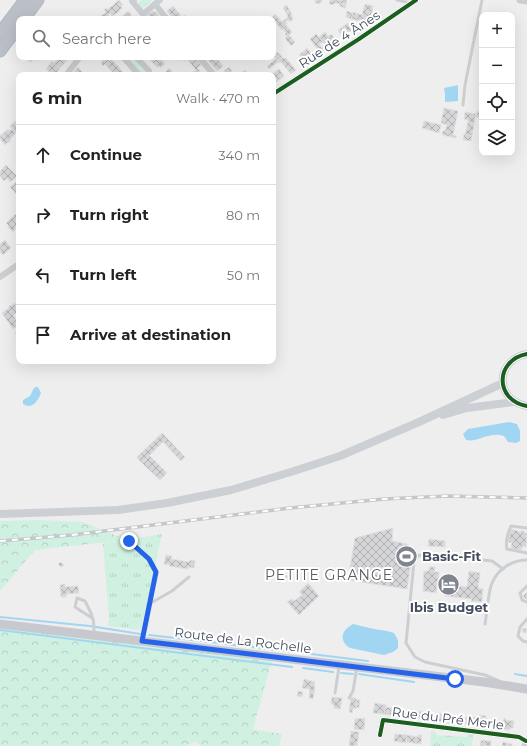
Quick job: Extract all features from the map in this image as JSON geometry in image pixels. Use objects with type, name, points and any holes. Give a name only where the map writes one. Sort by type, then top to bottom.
[{"type":"highway","points":[[0,33],[25,0]]},
{"type":"highway","points":[[26,16],[38,0]]},
{"type":"highway","points":[[0,51],[16,30]]},
{"type":"main road","points":[[527,354],[519,355],[512,360],[506,366],[503,374],[503,383],[509,397],[514,402],[527,406]]},
{"type":"main road","points":[[0,514],[118,510],[167,503],[231,490],[340,456],[503,383]]},
{"type":"main road","points":[[419,421],[467,408],[514,402]]},
{"type":"main road","name":"Route de La Rochelle","points":[[0,624],[484,682],[527,689]]},
{"type":"main road","name":"Route de La Rochelle","points":[[484,682],[527,684]]},
{"type":"street","points":[[134,0],[132,1],[143,14],[157,2],[165,16]]},
{"type":"street","points":[[520,0],[527,2]]},
{"type":"street","name":"Rue de 4 Ânes","points":[[276,92],[359,39],[413,2]]},
{"type":"street","points":[[68,72],[78,60]]},
{"type":"street","points":[[126,60],[136,72]]},
{"type":"street","points":[[139,60],[149,72]]},
{"type":"street","points":[[202,60],[212,72]]},
{"type":"street","points":[[0,277],[16,266]]},
{"type":"street","name":"Rue du Pré Merle","points":[[380,736],[383,720],[519,737],[526,743]]},
{"type":"lane","points":[[397,0],[413,2]]},
{"type":"lane","points":[[463,105],[464,85],[482,0]]},
{"type":"lane","points":[[527,528],[511,526],[506,545],[507,549],[527,553]]},
{"type":"lane","points":[[129,541],[149,559],[156,572],[142,641]]},
{"type":"lane","points":[[502,569],[492,561],[424,554],[418,556],[414,562],[406,643],[415,657],[425,662],[485,675],[504,682]]},
{"type":"lane","points":[[485,624],[492,583],[497,574],[510,564],[527,560]]},
{"type":"lane","points":[[149,604],[172,591],[189,577]]},
{"type":"lane","points":[[527,586],[520,593],[522,600],[527,602]]},
{"type":"lane","points":[[93,620],[75,607],[77,598],[85,601],[91,613],[93,620],[94,635]]},
{"type":"lane","points":[[527,619],[520,626],[518,636],[523,641],[527,642]]},
{"type":"lane","points":[[335,693],[339,665]]},
{"type":"lane","points":[[349,698],[353,691],[357,667]]},
{"type":"green space","points":[[141,0],[153,0],[143,8],[139,5]]},
{"type":"green space","points":[[130,60],[135,60],[145,72],[140,72]]},
{"type":"green space","points":[[37,520],[83,522],[127,540],[35,550],[0,591],[0,521]]},
{"type":"green space","points":[[162,534],[141,630],[108,626],[109,618],[103,543]]},
{"type":"green space","points":[[0,624],[273,657],[253,729],[282,734],[279,746],[201,746],[196,742],[185,746],[0,746]]},
{"type":"green space","points":[[431,731],[436,732],[436,735],[467,737],[468,734],[473,735],[472,746],[430,746]]},
{"type":"water","points":[[458,85],[458,101],[445,102],[444,88]]},
{"type":"water","points":[[36,387],[38,387],[41,393],[38,399],[34,404],[26,406],[23,404],[23,400],[30,396]]},
{"type":"water","points":[[509,422],[517,424],[520,431],[520,441],[516,443],[508,442],[504,436],[499,435],[493,435],[475,440],[466,440],[463,434],[468,429]]},
{"type":"water","points":[[353,624],[394,633],[398,640],[398,648],[393,652],[384,655],[350,648],[344,642],[343,635],[346,629]]},
{"type":"building","points":[[119,0],[123,5],[119,10],[120,11],[112,16],[110,13],[109,16],[101,16],[106,12],[104,10],[106,8],[107,10]]},
{"type":"building","points":[[315,0],[322,0],[320,4],[315,3]]},
{"type":"building","points":[[330,0],[347,0],[346,5],[334,3],[334,5],[329,4]]},
{"type":"building","points":[[340,4],[346,5],[345,8],[339,6]]},
{"type":"building","points":[[365,4],[373,6],[370,23],[351,19],[353,12],[362,15]]},
{"type":"building","points":[[286,5],[290,10],[286,12],[283,8]]},
{"type":"building","points":[[173,6],[181,16],[171,16],[167,11]]},
{"type":"building","points":[[290,10],[293,19],[290,22],[288,20],[285,22],[287,23],[284,27],[295,42],[291,46],[285,38],[287,37],[285,34],[286,33],[276,23],[276,16],[273,16],[275,14],[282,22],[288,17],[286,12]]},
{"type":"building","points":[[152,11],[156,12],[159,16],[146,16]]},
{"type":"building","points":[[347,11],[353,13],[351,19],[346,17]]},
{"type":"building","points":[[348,23],[352,30],[342,36],[338,30]]},
{"type":"building","points":[[286,25],[292,32],[289,35],[284,29]]},
{"type":"building","points":[[325,32],[329,36],[331,34],[335,39],[327,46],[319,37]]},
{"type":"building","points":[[316,34],[323,42],[319,44],[322,48],[325,46],[327,50],[321,54],[310,39]]},
{"type":"building","points":[[307,48],[311,55],[304,61],[299,55]]},
{"type":"building","points":[[276,53],[281,55],[276,59]]},
{"type":"building","points":[[281,55],[282,57],[278,61],[276,59]]},
{"type":"building","points":[[282,57],[284,59],[286,58],[296,70],[291,74],[281,62],[279,63],[278,61]]},
{"type":"building","points":[[276,59],[278,62],[269,69],[267,66]]},
{"type":"building","points":[[57,60],[67,60],[60,68],[54,63]]},
{"type":"building","points":[[102,60],[112,60],[123,72],[112,72],[105,64],[103,66],[101,63]]},
{"type":"building","points":[[150,60],[162,60],[165,64],[160,68]]},
{"type":"building","points":[[188,60],[197,60],[201,65],[197,68],[200,71],[193,72],[196,70]]},
{"type":"building","points":[[208,60],[218,60],[223,66],[217,71]]},
{"type":"building","points":[[52,61],[60,68],[57,72],[50,72],[46,69]]},
{"type":"building","points":[[78,67],[82,72],[74,72]]},
{"type":"building","points":[[229,67],[232,71],[225,72],[224,71]]},
{"type":"building","points":[[169,68],[172,72],[165,72]]},
{"type":"building","points":[[279,69],[284,76],[276,83],[276,72]]},
{"type":"building","points":[[444,108],[458,111],[453,135],[456,136],[456,138],[442,135],[447,125],[441,123]]},
{"type":"building","points":[[477,111],[479,111],[479,118],[476,117]]},
{"type":"building","points":[[465,112],[476,114],[474,124],[464,119]]},
{"type":"building","points":[[16,121],[15,133],[10,126]]},
{"type":"building","points":[[424,121],[441,125],[439,133],[422,128]]},
{"type":"building","points":[[468,122],[474,124],[472,136],[465,135]]},
{"type":"building","points":[[8,129],[9,131],[12,129],[16,133],[5,145],[0,139],[0,136]]},
{"type":"building","points":[[464,134],[472,136],[471,141],[463,140]]},
{"type":"building","points":[[6,165],[16,177],[10,182],[7,178],[4,181],[0,176],[0,171]]},
{"type":"building","points":[[16,182],[16,194],[10,187]]},
{"type":"building","points":[[15,214],[16,215],[16,228],[13,232],[6,223]]},
{"type":"building","points":[[5,240],[11,248],[3,255],[0,252],[0,244]]},
{"type":"building","points":[[15,303],[16,305],[16,313],[13,315],[16,320],[16,327],[13,329],[2,313],[9,308],[8,307]]},
{"type":"building","points":[[162,433],[185,457],[181,461],[163,442],[142,463],[137,457]]},
{"type":"building","points":[[149,455],[167,473],[160,480],[142,463]]},
{"type":"building","points":[[393,528],[392,541],[407,544],[413,550],[407,589],[348,580],[355,538]]},
{"type":"building","points":[[511,529],[521,532],[521,530],[524,531],[524,533],[527,533],[526,547],[523,546],[521,550],[511,548],[512,543],[508,542]]},
{"type":"building","points":[[429,539],[445,541],[445,547],[428,546]]},
{"type":"building","points":[[166,555],[172,556],[171,559],[189,562],[190,560],[195,561],[194,568],[188,567],[188,569],[164,564]]},
{"type":"building","points":[[61,562],[64,565],[61,567],[58,564]]},
{"type":"building","points":[[429,567],[435,567],[434,572],[439,572],[436,593],[423,591],[424,571],[429,571]]},
{"type":"building","name":"Ibis Budget","points":[[469,571],[480,573],[478,588],[483,589],[482,602],[471,601],[472,599],[445,596],[446,592],[443,592],[444,584],[467,587]]},
{"type":"building","points":[[286,575],[288,577],[279,583],[277,581]]},
{"type":"building","points":[[308,583],[319,596],[299,615],[287,602],[292,599],[294,601],[302,595],[299,592]]},
{"type":"building","points":[[65,584],[65,587],[78,586],[79,593],[66,594],[66,597],[61,597],[60,585]]},
{"type":"building","points":[[527,592],[527,600],[523,596]]},
{"type":"building","points":[[523,628],[527,629],[526,633],[522,632]]},
{"type":"building","points":[[304,679],[315,682],[313,699],[309,698],[310,689],[302,688]]},
{"type":"building","points":[[298,691],[303,692],[302,697],[297,696]]},
{"type":"building","points":[[332,697],[342,698],[340,709],[334,708],[334,705],[331,704]]},
{"type":"building","points":[[351,697],[357,699],[356,708],[353,709],[352,713],[349,712]]},
{"type":"building","points":[[357,699],[360,700],[359,708],[356,708]]},
{"type":"building","points":[[375,703],[386,705],[384,714],[373,713]]},
{"type":"building","points":[[394,706],[398,706],[396,716],[384,714],[385,707],[394,708]]},
{"type":"building","points":[[406,710],[415,711],[414,718],[405,717]]},
{"type":"building","points":[[415,711],[424,712],[423,719],[414,718]]},
{"type":"building","points":[[436,713],[445,714],[444,722],[435,721]]},
{"type":"building","points":[[445,714],[453,715],[452,723],[444,722]]},
{"type":"building","points":[[478,715],[486,716],[486,718],[478,717]]},
{"type":"building","points":[[466,717],[474,718],[473,725],[465,724]]},
{"type":"building","points":[[474,717],[486,718],[483,727],[473,725]]},
{"type":"building","points":[[365,718],[364,730],[354,729],[355,719]]},
{"type":"building","points":[[504,718],[505,720],[514,721],[513,728],[510,728],[509,730],[503,729]]},
{"type":"building","points":[[495,720],[504,721],[503,729],[494,728]]},
{"type":"building","points":[[351,731],[359,732],[357,746],[349,746]]},
{"type":"building","points":[[395,734],[407,735],[406,743],[394,741]]},
{"type":"building","points":[[407,735],[418,737],[418,735],[422,735],[421,744],[406,742]]},
{"type":"building","points":[[481,740],[491,741],[491,746],[480,746]]},
{"type":"building","points":[[503,742],[512,744],[512,746],[502,746]]},
{"type":"waterway","points":[[0,617],[90,626],[140,634]]},
{"type":"waterway","points":[[0,630],[292,667]]},
{"type":"waterway","points":[[149,635],[296,652]]},
{"type":"waterway","points":[[303,653],[368,661]]},
{"type":"waterway","points":[[303,668],[333,672]]},
{"type":"waterway","points":[[341,673],[353,674]]},
{"type":"waterway","points":[[359,674],[414,682]]},
{"type":"waterway","points":[[515,674],[527,676]]},
{"type":"railway","points":[[0,541],[72,535],[290,508],[384,499],[447,496],[527,498]]},
{"type":"cycle path","points":[[276,92],[359,39],[416,0]]},
{"type":"cycle path","points":[[527,354],[516,358],[509,364],[504,372],[503,380],[504,388],[509,396],[516,402],[527,406]]},
{"type":"cycle path","points":[[380,735],[383,720],[519,737],[526,741]]},
{"type":"place","name":"Basic-Fit","points":[[406,556]]},
{"type":"place","name":"Ibis Budget","points":[[449,585]]},
{"type":"district","name":"PETITE GRANGE","points":[[329,575]]},
{"type":"route","points":[[129,541],[149,559],[156,572],[142,641],[455,679]]}]
